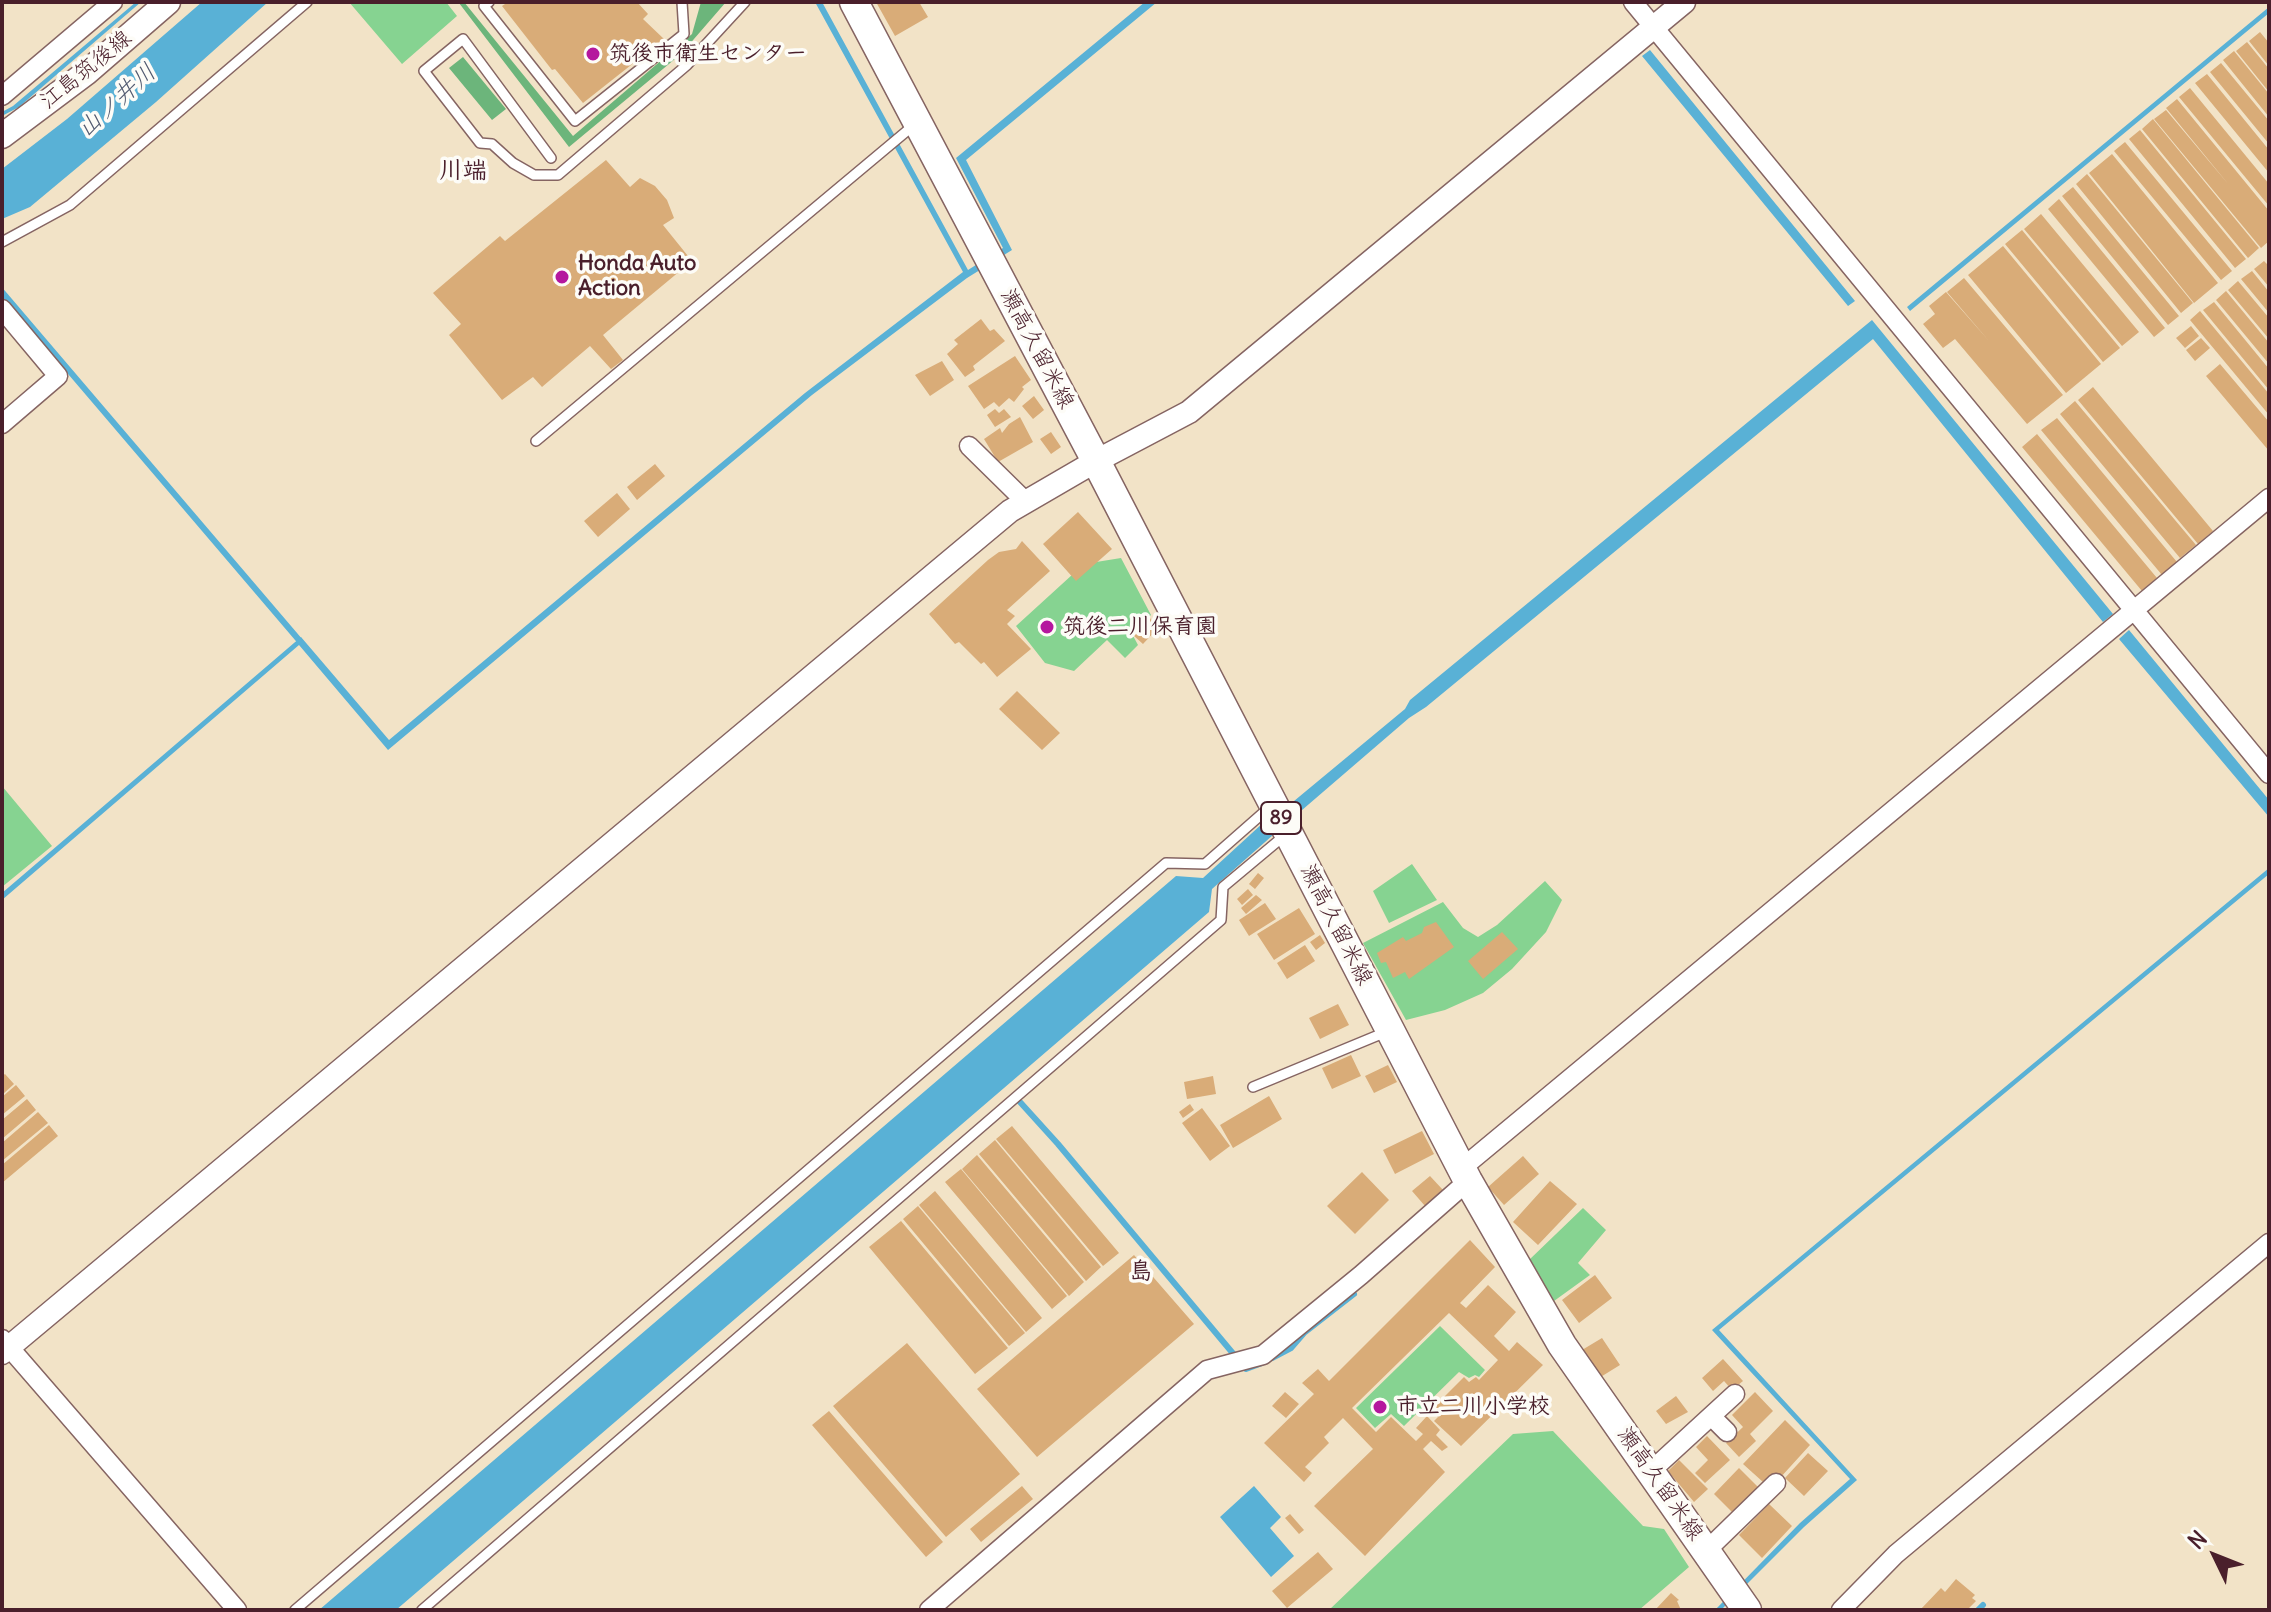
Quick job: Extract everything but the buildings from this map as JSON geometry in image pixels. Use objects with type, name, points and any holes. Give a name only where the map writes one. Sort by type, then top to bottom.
[{"type":"main road","name":"江島筑後線","points":[[2,136],[86,73],[168,2]]},
{"type":"main road","name":"瀬高久留米線","points":[[854,2],[911,127],[1096,461],[1464,1175],[1562,1345],[1747,1610]]},
{"type":"street","points":[[2,96],[113,2]]},
{"type":"street","points":[[1633,2],[2269,774]]},
{"type":"street","points":[[237,1610],[4,1346],[986,532],[1026,502],[1189,412],[1684,2]]},
{"type":"street","points":[[2,309],[58,376],[2,424]]},
{"type":"street","points":[[969,446],[1026,502]]},
{"type":"street","points":[[929,1610],[1207,1370],[1263,1355],[1361,1275],[1464,1175],[2269,498]]},
{"type":"street","points":[[1841,1610],[1896,1554],[2269,1243]]},
{"type":"street","points":[[1651,1471],[1735,1394]]},
{"type":"street","points":[[1711,1416],[1727,1432]]},
{"type":"street","points":[[1706,1551],[1776,1483]]},
{"type":"lane","points":[[2,242],[70,205],[307,2]]},
{"type":"lane","points":[[489,2],[484,6],[575,121],[684,34],[682,2]]},
{"type":"lane","points":[[551,158],[463,39],[424,71],[480,143],[492,144],[513,163],[534,175],[558,175],[687,65],[745,2]]},
{"type":"lane","points":[[536,441],[911,127]]},
{"type":"lane","points":[[295,1610],[1166,863],[1205,864],[1273,803]]},
{"type":"lane","points":[[422,1610],[1221,920],[1223,887],[1288,833]]},
{"type":"lane","points":[[1253,1087],[1390,1030]]},
{"type":"green space","points":[[349,2],[446,2],[457,16],[402,64]]},
{"type":"green space","points":[[464,2],[573,136],[692,34],[701,2],[726,2],[681,54],[569,147],[459,3]]},
{"type":"green space","points":[[463,57],[506,109],[492,120],[449,68]]},
{"type":"green space","points":[[1121,558],[1151,615],[1131,632],[1138,645],[1125,658],[1107,640],[1074,671],[1045,663],[1016,626],[1084,564]]},
{"type":"green space","points":[[2,786],[52,846],[2,887]]},
{"type":"green space","points":[[1412,864],[1437,900],[1389,923],[1373,891]]},
{"type":"green space","points":[[1545,881],[1562,900],[1546,932],[1512,969],[1483,993],[1445,1010],[1406,1020],[1363,943],[1443,902],[1463,928],[1478,937],[1497,925]]},
{"type":"green space","points":[[1583,1208],[1606,1230],[1578,1263],[1590,1275],[1554,1301],[1529,1260]]},
{"type":"green space","points":[[1440,1326],[1485,1370],[1479,1377],[1469,1378],[1459,1372],[1404,1426],[1391,1414],[1375,1428],[1356,1408]]},
{"type":"green space","points":[[1553,1431],[1643,1526],[1664,1529],[1689,1567],[1639,1610],[1329,1610],[1513,1434]]},
{"type":"water","points":[[136,2],[141,2],[19,107],[2,116],[2,112]]},
{"type":"water","name":"山ノ井川","points":[[202,2],[268,2],[156,102],[30,207],[2,219],[2,169],[67,119]]},
{"type":"water","points":[[815,2],[822,2],[968,270],[1003,248],[956,158],[1145,2],[1157,2],[966,160],[1012,250],[967,278],[812,395],[388,750],[299,645],[2,900],[2,893],[301,637],[389,740],[805,393],[963,272]]},
{"type":"water","points":[[2269,7],[2269,13],[1910,311],[1907,307]]},
{"type":"water","points":[[1650,50],[1855,301],[1848,306],[1642,56]]},
{"type":"water","points":[[1872,320],[2113,614],[2103,622],[1873,339],[1409,718],[1273,835],[1212,889],[1209,912],[396,1610],[319,1610],[1176,876],[1203,878],[1264,822],[1288,806],[1405,709],[1410,700]]},
{"type":"water","points":[[2129,630],[2269,800],[2269,817],[2119,639]]},
{"type":"water","points":[[2269,868],[2269,874],[1719,1330],[1857,1480],[1804,1527],[1721,1610],[1715,1610],[1800,1523],[1850,1479],[1712,1330]]},
{"type":"water","points":[[1254,1486],[1281,1517],[1270,1528],[1294,1556],[1271,1577],[1220,1517]]},
{"type":"waterway","points":[[2,292],[299,640]]},
{"type":"waterway","points":[[1020,1102],[1246,1369],[1262,1363]]},
{"type":"waterway","points":[[1272,1358],[1291,1348],[1304,1333],[1354,1294]]},
{"type":"waterway","points":[[1978,1610],[1983,1605]]},
{"type":"place","name":"筑後市衛生センター","points":[[593,54]]},
{"type":"place","name":"Honda Auto Action","points":[[562,277]]},
{"type":"place","name":"筑後二川保育園","points":[[1047,627]]},
{"type":"place","name":"市立二川小学校","points":[[1380,1407]]},
{"type":"district","name":"川端","points":[[463,171]]},
{"type":"district","name":"島","points":[[1141,1272]]}]
